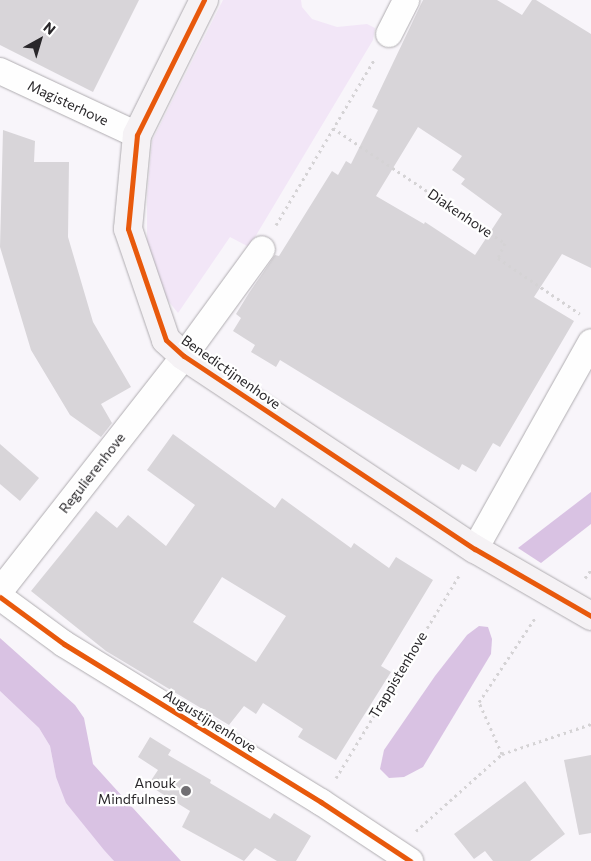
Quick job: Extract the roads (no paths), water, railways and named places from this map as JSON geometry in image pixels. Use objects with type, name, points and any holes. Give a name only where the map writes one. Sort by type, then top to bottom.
[{"type":"street","name":"Benedictijnenhove","points":[[204,0],[137,135],[128,230],[166,340],[184,356],[476,549],[550,594],[591,616]]},
{"type":"street","points":[[389,34],[406,0]]},
{"type":"street","name":"Magisterhove","points":[[0,72],[137,135]]},
{"type":"street","name":"Benedictijnenhove","points":[[184,356],[262,249]]},
{"type":"street","points":[[476,549],[591,342]]},
{"type":"street","name":"Regulierenhove","points":[[0,591],[184,356]]},
{"type":"street","name":"Augustijnenhove","points":[[0,597],[64,644],[321,802],[402,856]]},
{"type":"place","name":"Anouk Mindfulness","points":[[186,791]]}]
